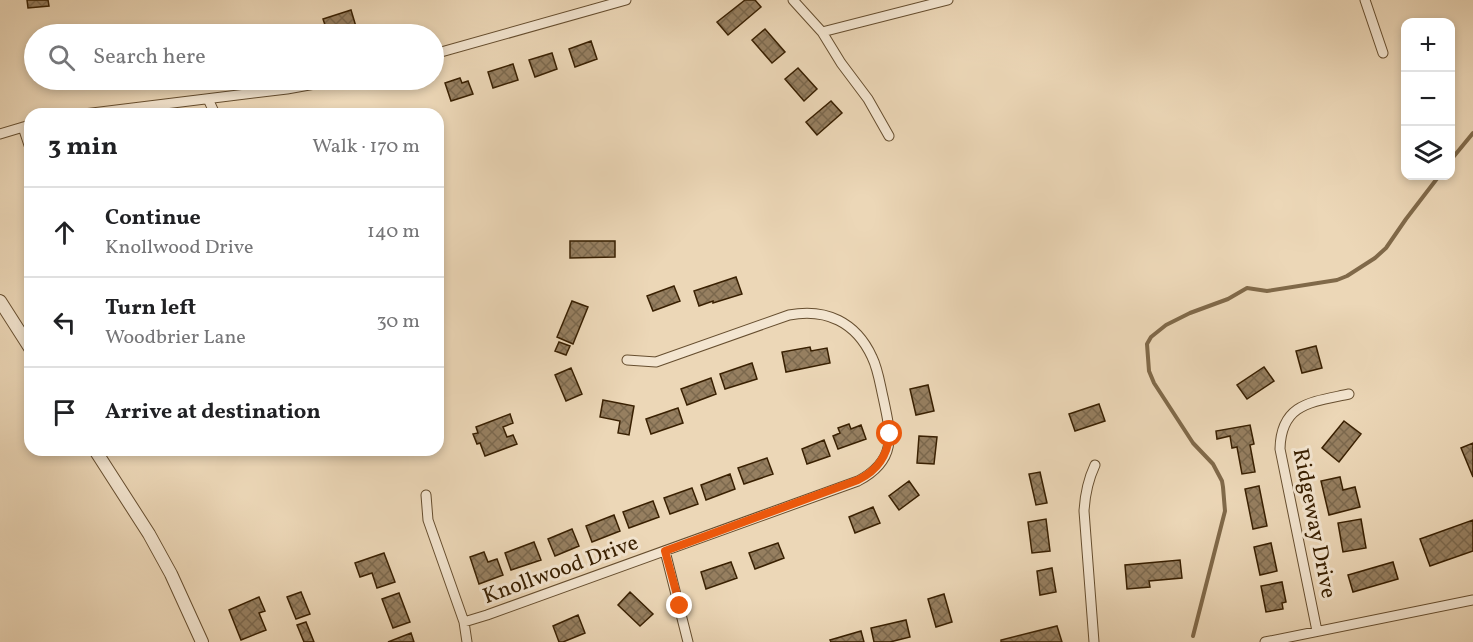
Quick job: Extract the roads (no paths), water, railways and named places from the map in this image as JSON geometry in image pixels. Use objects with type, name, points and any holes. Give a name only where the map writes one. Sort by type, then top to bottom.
[{"type":"street","points":[[444,51],[626,0]]},
{"type":"street","points":[[793,0],[822,32],[841,63],[868,99],[889,136]]},
{"type":"street","points":[[822,32],[948,0]]},
{"type":"street","points":[[1365,0],[1383,53]]},
{"type":"street","points":[[140,108],[279,90]]},
{"type":"street","points":[[208,99],[212,108]]},
{"type":"street","points":[[0,134],[24,127]]},
{"type":"street","points":[[0,301],[24,339]]},
{"type":"street","name":"Knollwood Drive","points":[[464,622],[858,480],[869,475],[878,467],[888,446],[889,428],[872,357],[855,332],[831,316],[817,313],[789,315],[656,362],[627,360]]},
{"type":"street","name":"Ridgeway Drive","points":[[1317,631],[1280,449],[1280,438],[1283,427],[1297,409],[1315,401],[1349,394]]},
{"type":"street","points":[[99,456],[149,534],[191,614],[202,642]]},
{"type":"street","points":[[1095,465],[1084,495],[1084,511],[1095,642]]},
{"type":"street","points":[[426,495],[428,520],[464,622],[467,642]]},
{"type":"street","points":[[665,551],[688,642]]},
{"type":"street","points":[[1265,642],[1473,600]]},
{"type":"waterway","points":[[1455,155],[1473,133]]},
{"type":"waterway","points":[[1193,636],[1225,511],[1223,487],[1213,464],[1193,443],[1154,383],[1149,371],[1147,344],[1151,337],[1166,325],[1228,299],[1247,288],[1267,291],[1337,280],[1347,276],[1386,248],[1436,180]]}]
